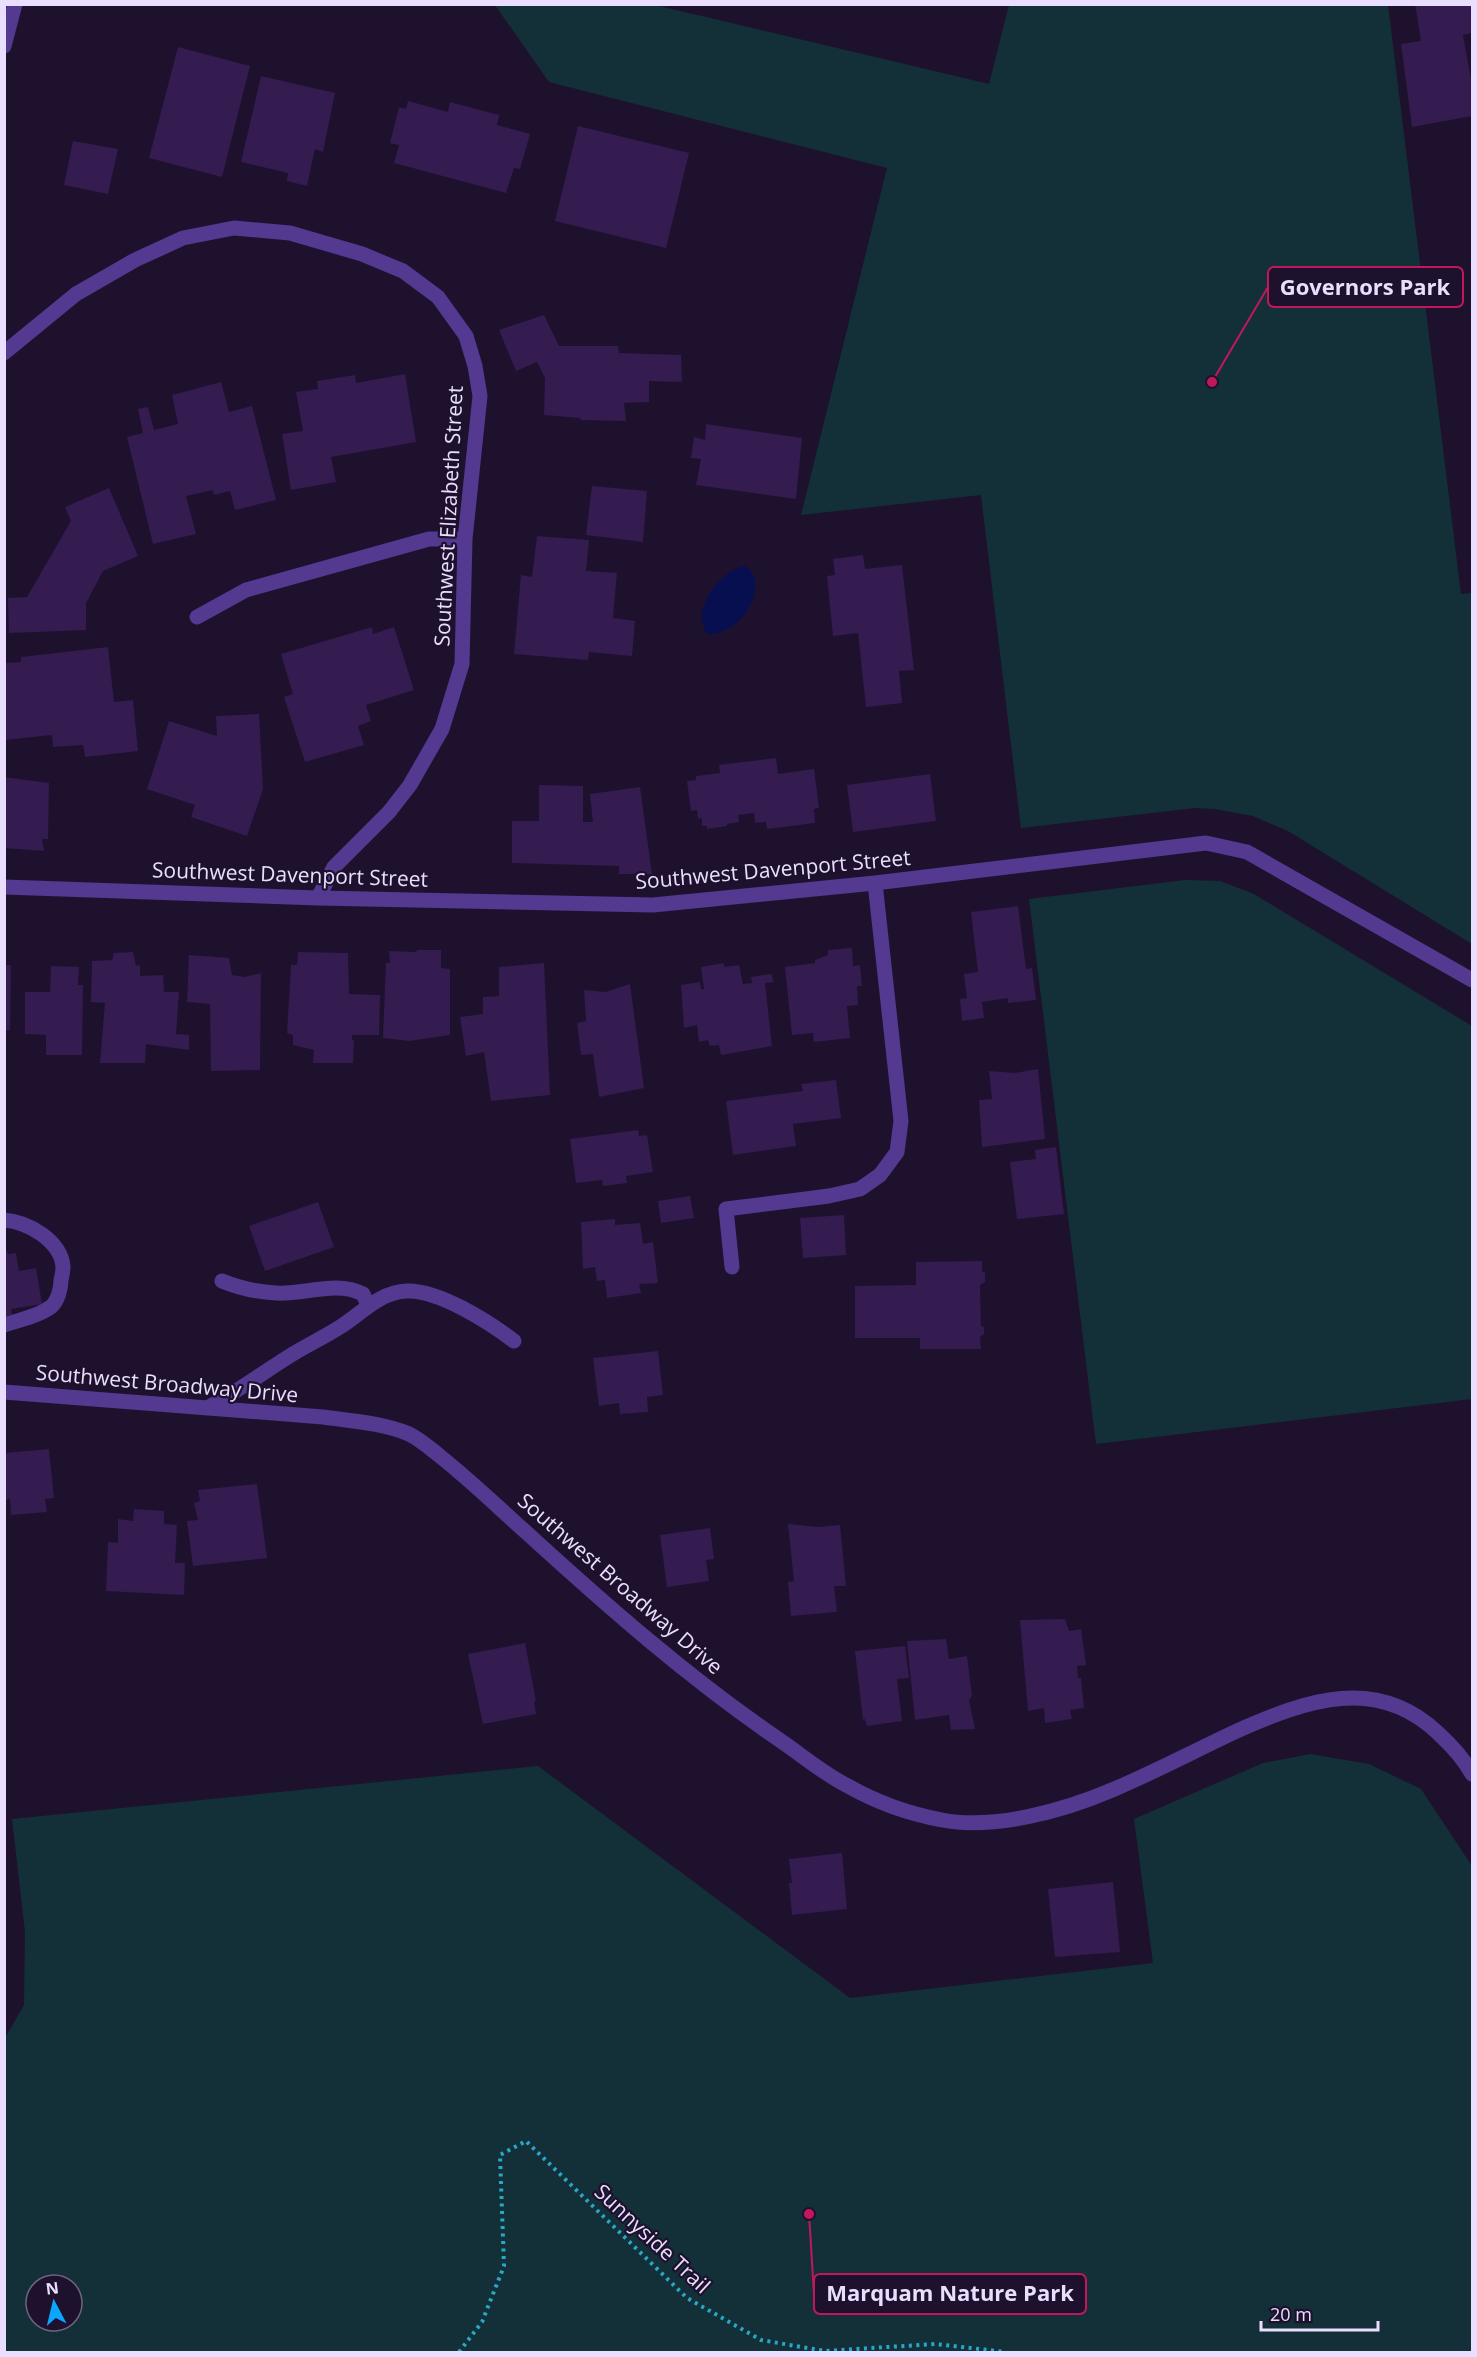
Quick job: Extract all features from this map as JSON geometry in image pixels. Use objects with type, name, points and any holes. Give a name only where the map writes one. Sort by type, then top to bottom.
[{"type":"street","points":[[4,46],[15,4]]},
{"type":"street","name":"Southwest Elizabeth Street","points":[[4,353],[76,294],[135,260],[183,238],[234,228],[290,233],[362,254],[403,271],[438,297],[466,336],[475,366],[480,396],[465,539],[462,664],[442,729],[410,785],[389,812],[334,867],[318,898]]},
{"type":"street","points":[[197,617],[246,590],[429,539],[465,539]]},
{"type":"street","name":"Southwest Davenport Street","points":[[4,887],[318,898],[653,905],[875,883],[1206,843],[1247,852],[1473,980]]},
{"type":"street","points":[[732,1267],[726,1209],[829,1196],[860,1189],[880,1175],[897,1152],[901,1121],[875,883]]},
{"type":"street","points":[[4,1220],[18,1221],[39,1233],[54,1247],[63,1265],[61,1287],[53,1305],[32,1317],[4,1325]]},
{"type":"street","points":[[222,1281],[242,1289],[277,1294],[345,1288],[363,1294],[368,1305]]},
{"type":"street","points":[[207,1408],[239,1391],[289,1356],[353,1319],[368,1305],[384,1297],[407,1291],[432,1296],[461,1308],[495,1327],[514,1341]]},
{"type":"street","name":"Southwest Broadway Drive","points":[[4,1392],[361,1422],[411,1435],[454,1467],[635,1631],[744,1716],[846,1786],[891,1806],[941,1820],[982,1823],[1077,1803],[1112,1790],[1292,1708],[1340,1698],[1369,1699],[1391,1703],[1413,1712],[1450,1745],[1473,1774]]},
{"type":"path","name":"Sunnyside Trail","points":[[459,2352],[482,2322],[504,2266],[500,2155],[526,2141],[687,2298],[761,2340],[825,2351],[935,2344],[1006,2352]]},
{"type":"shaded area","points":[[495,5],[655,5],[989,84],[1009,5],[1388,5],[1461,594],[1472,593],[1472,944],[1288,831],[1253,816],[1195,808],[1021,828],[981,495],[801,515],[887,168],[549,82]]},
{"type":"shaded area","points":[[745,566],[753,574],[755,584],[754,595],[749,607],[742,618],[732,626],[720,632],[708,634],[703,625],[702,615],[710,593],[726,575]]},
{"type":"shaded area","points":[[1185,880],[1220,881],[1254,894],[1472,1026],[1472,1399],[1096,1444],[1029,899]]},
{"type":"shaded area","points":[[1310,1754],[1369,1764],[1421,1789],[1472,1866],[1472,2352],[5,2352],[5,2038],[24,2005],[25,1932],[12,1819],[538,1766],[850,1998],[1153,1963],[1134,1819],[1263,1763]]},
{"type":"building","points":[[1415,4],[1472,4],[1472,33],[1463,35],[1472,86],[1472,116],[1412,127],[1401,44],[1421,41]]},
{"type":"building","points":[[178,47],[250,66],[222,177],[149,158]]},
{"type":"building","points":[[261,76],[335,93],[323,152],[315,149],[307,186],[287,181],[288,173],[241,162]]},
{"type":"building","points":[[408,101],[448,112],[450,102],[499,115],[497,125],[530,134],[520,169],[514,168],[506,193],[394,163],[399,145],[390,143],[399,107],[406,109]]},
{"type":"building","points":[[578,126],[689,153],[666,248],[555,221]]},
{"type":"building","points":[[73,141],[118,149],[108,194],[64,185]]},
{"type":"building","points":[[544,315],[559,346],[618,346],[619,353],[681,355],[682,382],[649,381],[649,402],[624,403],[626,421],[580,420],[581,418],[544,415],[545,378],[537,362],[516,371],[499,330]]},
{"type":"building","points":[[405,374],[416,442],[331,457],[336,482],[291,490],[282,434],[303,431],[296,392],[318,389],[317,381],[355,375],[356,383]]},
{"type":"building","points":[[221,382],[229,412],[252,406],[276,500],[235,510],[230,491],[214,495],[213,490],[186,496],[196,534],[153,544],[127,437],[143,433],[138,409],[148,407],[154,430],[178,424],[172,395]]},
{"type":"building","points":[[706,424],[802,438],[796,499],[696,485],[701,459],[691,458],[694,437],[705,440]]},
{"type":"building","points":[[592,486],[647,491],[643,542],[586,535]]},
{"type":"building","points":[[109,488],[138,556],[103,571],[86,603],[86,630],[9,633],[8,598],[27,597],[71,521],[65,507]]},
{"type":"building","points":[[537,536],[589,540],[586,571],[617,573],[613,618],[635,621],[632,656],[589,652],[588,660],[514,654],[521,575],[532,577]]},
{"type":"building","points":[[863,555],[865,569],[902,565],[914,670],[899,671],[902,703],[866,707],[858,633],[833,636],[827,576],[835,575],[833,559]]},
{"type":"building","points":[[372,627],[373,634],[394,627],[414,690],[366,705],[371,721],[358,726],[364,745],[305,762],[284,697],[293,694],[281,654]]},
{"type":"building","points":[[108,647],[114,702],[133,700],[138,751],[85,757],[83,745],[53,747],[52,735],[4,740],[4,663],[21,662],[21,657]]},
{"type":"building","points":[[259,714],[263,789],[247,836],[191,817],[195,805],[147,789],[169,721],[217,736],[216,716]]},
{"type":"building","points":[[776,758],[778,774],[814,769],[819,808],[814,809],[815,823],[767,829],[766,822],[755,823],[754,813],[738,815],[739,822],[727,824],[727,826],[707,829],[707,826],[702,826],[702,818],[698,819],[697,810],[691,811],[687,781],[696,780],[696,776],[720,773],[719,765]]},
{"type":"building","points":[[930,774],[936,821],[853,832],[847,785]]},
{"type":"building","points":[[4,777],[49,783],[48,839],[42,839],[44,851],[4,848]]},
{"type":"building","points":[[539,785],[583,786],[583,822],[593,822],[590,794],[640,787],[652,874],[619,874],[619,866],[512,863],[512,821],[539,821]]},
{"type":"building","points":[[1018,906],[1026,969],[1032,968],[1036,1000],[1008,1003],[1008,998],[982,1002],[984,1018],[962,1021],[960,999],[967,998],[964,974],[978,972],[971,912]]},
{"type":"building","points":[[852,948],[853,966],[860,965],[862,986],[857,986],[858,1005],[847,1006],[850,1038],[814,1042],[813,1033],[792,1035],[785,967],[815,963],[815,960],[828,955],[828,950]]},
{"type":"building","points":[[417,950],[441,950],[441,968],[450,969],[450,1035],[409,1041],[383,1038],[386,963],[390,963],[389,951],[416,952]]},
{"type":"building","points":[[133,952],[136,966],[140,965],[140,976],[163,975],[164,992],[179,992],[176,1034],[189,1035],[189,1050],[146,1044],[145,1063],[100,1063],[105,1003],[91,1002],[92,961],[112,960],[114,953]]},
{"type":"building","points":[[298,952],[348,953],[349,994],[380,995],[379,1035],[352,1035],[352,1040],[354,1040],[353,1063],[313,1063],[314,1050],[293,1045],[293,1035],[287,1033],[291,965],[297,965]]},
{"type":"building","points":[[189,955],[229,958],[232,975],[244,977],[261,973],[260,1070],[211,1071],[210,1004],[187,1002]]},
{"type":"building","points":[[544,963],[550,1095],[491,1101],[484,1052],[466,1056],[460,1017],[483,1014],[483,997],[499,996],[499,967]]},
{"type":"building","points":[[724,963],[724,967],[739,965],[743,984],[752,983],[751,977],[771,974],[774,982],[765,983],[772,1046],[721,1055],[719,1045],[710,1046],[708,1040],[699,1042],[697,1025],[684,1028],[681,985],[700,982],[701,989],[704,989],[701,967]]},
{"type":"building","points":[[4,965],[11,965],[10,1030],[4,1030]]},
{"type":"building","points":[[51,966],[79,967],[78,985],[83,985],[82,1055],[46,1055],[46,1035],[25,1034],[25,992],[50,992]]},
{"type":"building","points":[[630,984],[644,1088],[599,1097],[593,1054],[581,1055],[577,1023],[586,1021],[584,990],[606,992]]},
{"type":"building","points":[[1038,1069],[1045,1139],[982,1147],[979,1100],[992,1099],[989,1071],[1015,1073]]},
{"type":"building","points":[[836,1080],[841,1118],[793,1124],[796,1146],[733,1155],[726,1101],[803,1091],[801,1084]]},
{"type":"building","points":[[638,1130],[639,1136],[647,1135],[653,1172],[626,1176],[627,1183],[603,1186],[602,1180],[576,1183],[570,1139]]},
{"type":"building","points":[[1056,1147],[1064,1214],[1017,1219],[1010,1162],[1036,1159],[1035,1150]]},
{"type":"building","points":[[690,1196],[694,1218],[661,1223],[658,1201]]},
{"type":"building","points":[[318,1202],[334,1247],[265,1271],[249,1226]]},
{"type":"building","points":[[844,1215],[846,1255],[803,1258],[800,1218]]},
{"type":"building","points":[[615,1219],[615,1225],[640,1223],[643,1244],[653,1242],[658,1283],[639,1284],[641,1293],[607,1298],[605,1280],[597,1281],[595,1267],[583,1269],[581,1222]]},
{"type":"building","points":[[4,1244],[8,1254],[16,1253],[19,1271],[36,1268],[42,1304],[11,1309],[13,1319],[4,1320]]},
{"type":"building","points":[[982,1261],[985,1282],[980,1285],[981,1326],[984,1327],[984,1334],[980,1337],[981,1349],[920,1349],[920,1338],[855,1338],[855,1286],[916,1285],[916,1262]]},
{"type":"building","points":[[658,1351],[663,1395],[647,1397],[648,1412],[620,1414],[619,1403],[599,1406],[593,1358]]},
{"type":"building","points":[[49,1449],[54,1498],[45,1499],[47,1512],[11,1515],[10,1499],[4,1500],[4,1453]]},
{"type":"building","points":[[257,1484],[267,1558],[193,1566],[187,1521],[198,1520],[194,1503],[200,1501],[198,1490]]},
{"type":"building","points":[[134,1509],[164,1511],[164,1524],[177,1525],[175,1563],[185,1563],[184,1595],[106,1591],[108,1542],[118,1543],[118,1519],[133,1521]]},
{"type":"building","points":[[788,1524],[818,1527],[840,1525],[846,1586],[834,1586],[837,1612],[791,1616],[788,1582],[794,1581]]},
{"type":"building","points":[[710,1528],[714,1559],[706,1560],[709,1581],[667,1587],[660,1535]]},
{"type":"building","points":[[1065,1619],[1069,1631],[1081,1629],[1086,1665],[1077,1666],[1078,1678],[1081,1678],[1084,1708],[1070,1710],[1072,1719],[1045,1723],[1044,1708],[1028,1711],[1020,1620]]},
{"type":"building","points":[[946,1639],[949,1659],[967,1656],[972,1696],[969,1700],[975,1729],[951,1730],[949,1715],[915,1720],[907,1641]]},
{"type":"building","points":[[525,1643],[536,1701],[534,1702],[536,1714],[483,1724],[468,1654]]},
{"type":"building","points":[[905,1646],[909,1678],[897,1679],[902,1721],[867,1726],[865,1719],[863,1720],[855,1651]]},
{"type":"building","points":[[842,1853],[847,1909],[792,1915],[789,1859]]},
{"type":"building","points":[[1113,1882],[1120,1952],[1055,1957],[1048,1889]]},
{"type":"place","name":"Governors Park","points":[[1212,382]]},
{"type":"place","name":"Marquam Nature Park","points":[[809,2214]]}]
